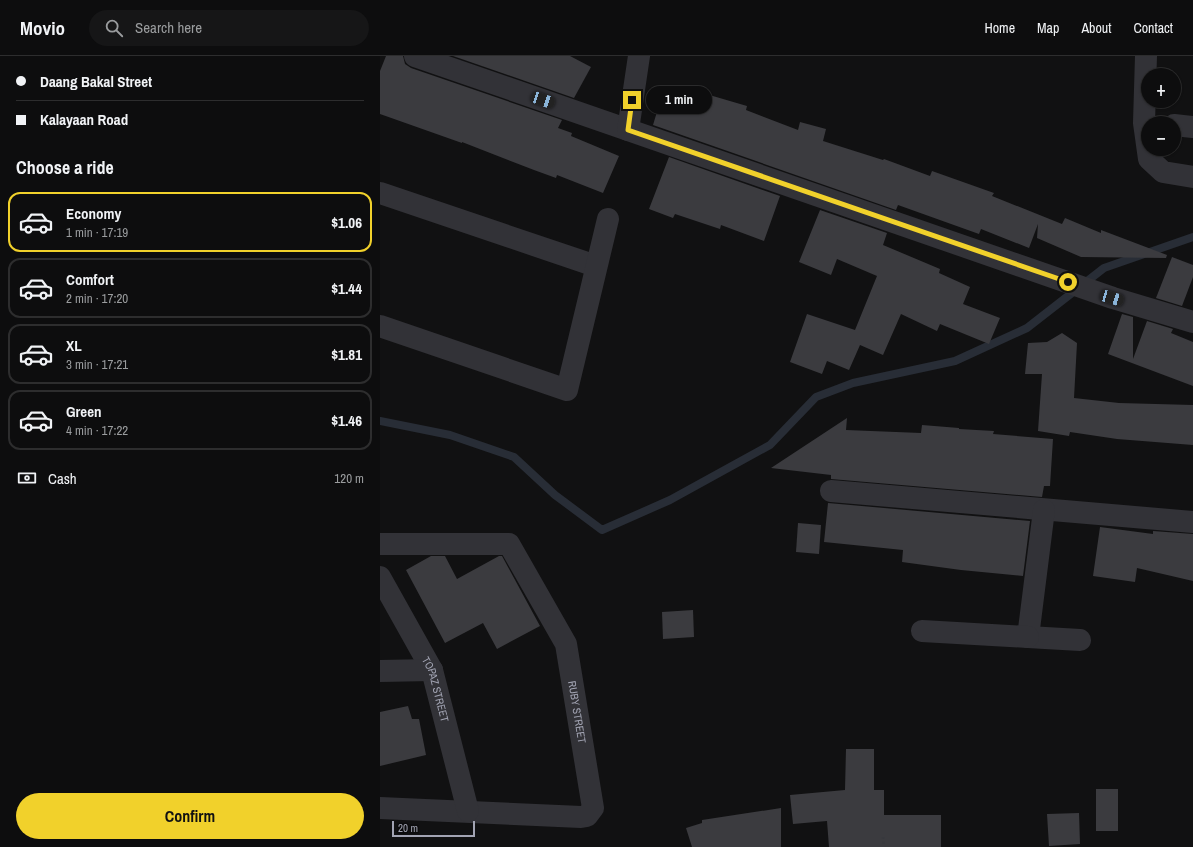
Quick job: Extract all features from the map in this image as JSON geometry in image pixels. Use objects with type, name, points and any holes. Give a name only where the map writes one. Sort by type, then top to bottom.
[{"type":"street","points":[[415,56],[1112,298],[1193,322]]},
{"type":"street","points":[[628,130],[639,56]]},
{"type":"street","points":[[1146,56],[1146,116]]},
{"type":"street","points":[[1181,126],[1193,127]]},
{"type":"street","points":[[1149,156],[1149,159],[1163,172],[1193,177]]},
{"type":"street","points":[[380,193],[596,266]]},
{"type":"street","points":[[380,326],[567,390],[608,219]]},
{"type":"street","points":[[831,491],[1193,522]]},
{"type":"street","points":[[1028,637],[1044,510]]},
{"type":"street","name":"RUBY STREET","points":[[380,544],[509,544],[566,644],[593,808],[587,816],[581,817],[380,808]]},
{"type":"street","name":"TOPAZ STREET","points":[[380,577],[432,670],[468,811]]},
{"type":"street","points":[[922,632],[1080,640]]},
{"type":"street","points":[[380,671],[432,670]]},
{"type":"path","points":[[883,837],[884,847]]},
{"type":"building","points":[[386,56],[403,56],[405,64],[411,68],[562,120],[558,128],[572,133],[571,136],[619,156],[603,193],[557,175],[556,178],[462,142],[380,114],[380,71]]},
{"type":"building","points":[[453,56],[570,56],[591,67],[574,98]]},
{"type":"building","points":[[665,85],[705,98],[706,94],[747,106],[746,110],[798,130],[800,122],[826,129],[823,141],[883,160],[884,159],[930,176],[932,171],[994,193],[992,196],[1062,224],[1065,218],[1101,233],[1101,230],[1167,255],[1166,258],[1081,257],[1037,238],[1038,224],[1029,248],[981,229],[979,234],[898,205],[896,210],[653,125]]},
{"type":"building","points":[[669,157],[780,196],[764,241],[721,225],[720,229],[675,214],[673,218],[649,209]]},
{"type":"building","points":[[820,210],[887,233],[883,245],[940,269],[939,273],[970,287],[963,304],[1000,318],[989,344],[940,324],[937,331],[901,314],[883,355],[860,345],[849,370],[827,361],[822,374],[790,362],[807,314],[855,330],[877,276],[837,259],[831,275],[799,262]]},
{"type":"building","points":[[1172,257],[1193,265],[1193,277],[1182,306],[1156,298]]},
{"type":"building","points":[[1122,314],[1133,317],[1133,359],[1147,321],[1173,329],[1171,333],[1193,342],[1193,386],[1108,354]]},
{"type":"building","points":[[1062,333],[1077,343],[1074,398],[1119,403],[1193,405],[1193,445],[1117,439],[1070,432],[1069,436],[1038,431],[1042,374],[1025,374],[1028,343],[1047,342]]},
{"type":"building","points":[[847,418],[846,430],[921,433],[922,425],[994,431],[993,434],[1053,439],[1050,486],[1044,486],[1042,497],[831,479],[831,475],[771,468]]},
{"type":"building","points":[[828,503],[1030,521],[1023,576],[902,562],[903,550],[824,542]]},
{"type":"building","points":[[798,523],[821,525],[819,554],[796,552]]},
{"type":"building","points":[[1100,527],[1153,534],[1153,531],[1193,534],[1193,581],[1137,568],[1135,582],[1093,576]]},
{"type":"building","points":[[431,556],[445,556],[457,579],[499,556],[502,556],[540,626],[497,649],[483,623],[445,643],[406,570]]},
{"type":"building","points":[[693,610],[694,637],[663,639],[662,612]]},
{"type":"building","points":[[408,706],[412,719],[419,719],[426,755],[380,766],[380,712]]},
{"type":"building","points":[[846,749],[874,749],[874,790],[884,790],[884,815],[941,815],[941,847],[829,847],[827,821],[793,824],[790,795],[845,790]]},
{"type":"building","points":[[1096,789],[1118,789],[1118,831],[1096,831]]},
{"type":"building","points":[[781,808],[781,847],[692,847],[686,828],[702,823],[702,820]]},
{"type":"building","points":[[1079,813],[1080,844],[1049,846],[1047,814]]},
{"type":"waterway","points":[[380,421],[450,435],[514,457],[555,495],[602,530],[670,500],[770,445],[816,397],[853,383],[955,361],[1027,328],[1104,268],[1193,237]]},
{"type":"route","points":[[632,100],[628,130],[1068,282]]}]
